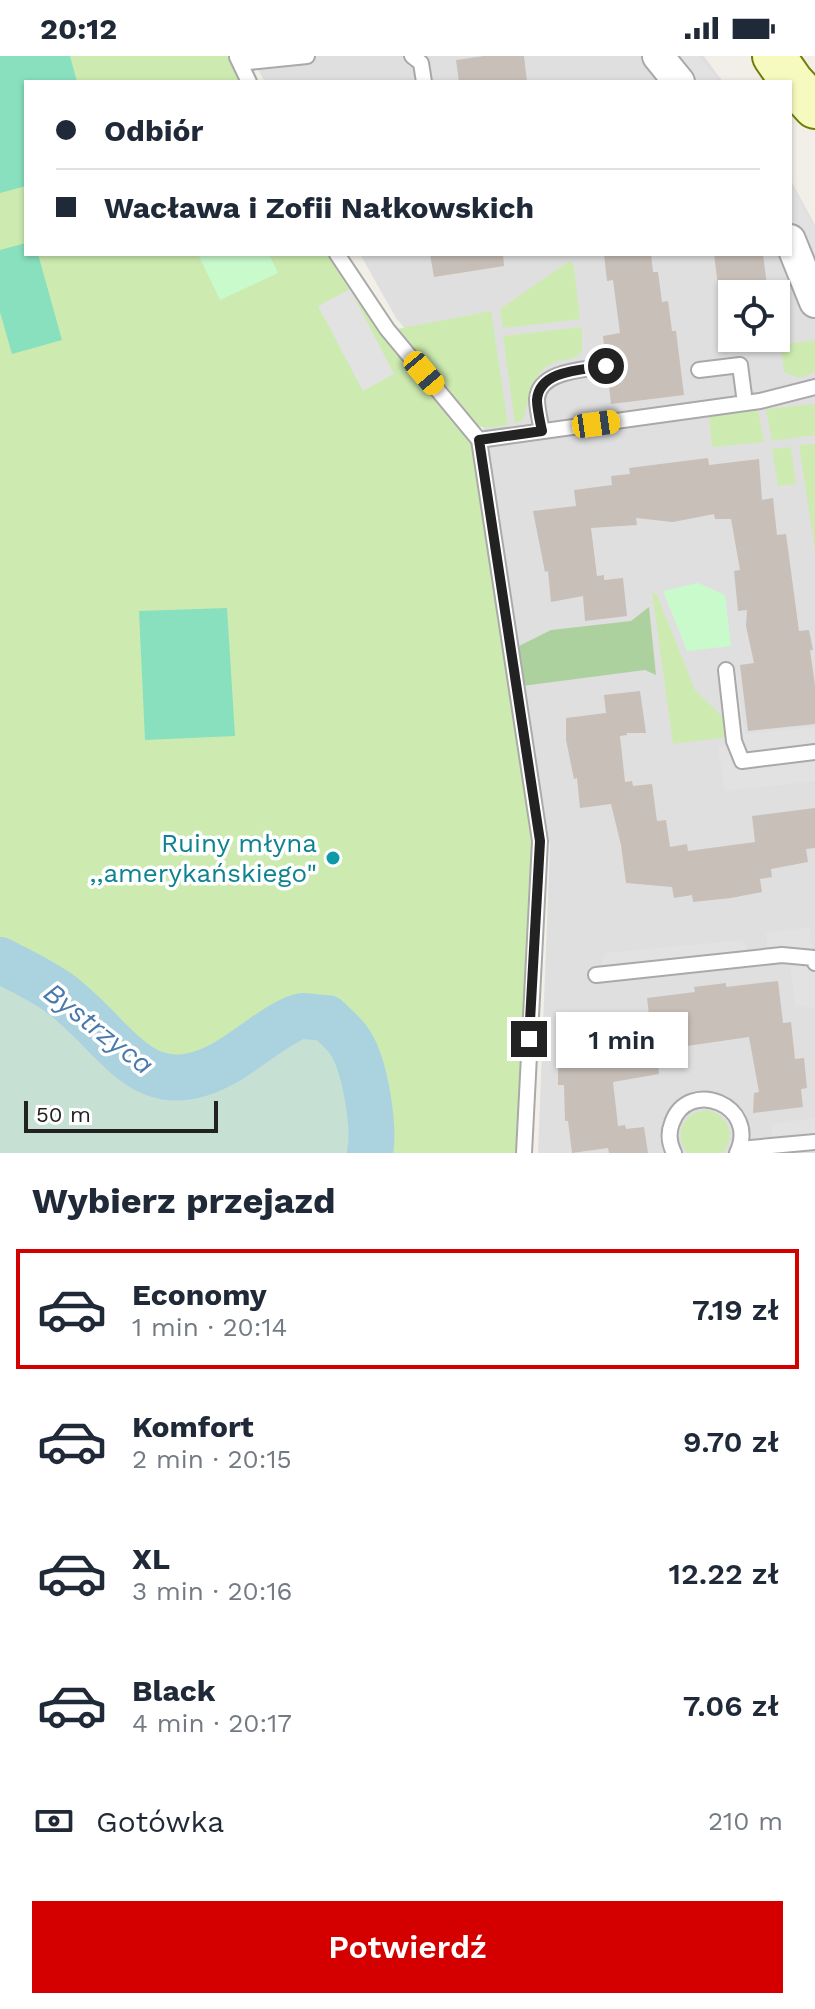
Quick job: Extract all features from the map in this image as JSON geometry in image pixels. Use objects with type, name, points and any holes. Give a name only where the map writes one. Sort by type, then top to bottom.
[{"type":"street","points":[[658,56],[677,80]]},
{"type":"street","points":[[774,56],[791,80]]},
{"type":"street","points":[[792,82],[815,107]]},
{"type":"street","points":[[792,245],[815,302]]},
{"type":"lane","points":[[248,80],[238,60],[307,56]]},
{"type":"lane","points":[[412,56],[421,63],[424,80]]},
{"type":"lane","points":[[338,256],[387,329],[479,440],[540,841],[524,1153]]},
{"type":"lane","points":[[699,370],[740,365],[745,403]]},
{"type":"lane","points":[[542,431],[537,399],[543,384],[565,372],[606,366]]},
{"type":"lane","points":[[479,440],[745,403],[815,387]]},
{"type":"lane","points":[[726,670],[734,741],[742,761],[815,752]]},
{"type":"lane","points":[[596,975],[782,955],[814,958],[815,963]]},
{"type":"lane","points":[[674,1153],[669,1137],[675,1116],[681,1108],[700,1100],[721,1103],[736,1116],[742,1134],[738,1151],[815,1142]]},
{"type":"shaded area","points":[[250,56],[704,56],[722,80],[264,80]]},
{"type":"shaded area","points":[[673,56],[698,56],[718,80],[693,80]]},
{"type":"shaded area","points":[[792,183],[815,225],[815,1153],[538,1153],[550,846],[482,420],[396,318],[361,256],[792,256]]},
{"type":"shaded area","points":[[792,185],[815,229],[815,265],[792,221]]},
{"type":"shaded area","points":[[350,289],[394,374],[363,391],[318,306]]},
{"type":"shaded area","points":[[736,670],[745,734],[815,727],[815,781],[725,791],[718,747],[729,746],[721,671]]},
{"type":"shaded area","points":[[809,927],[815,963],[815,1008],[795,1005],[789,956],[769,956],[766,933]]},
{"type":"shaded area","points":[[743,940],[752,959],[596,975],[606,953]]},
{"type":"shaded area","points":[[815,1118],[815,1153],[775,1153],[771,1124]]},
{"type":"green space","points":[[0,56],[233,56],[248,80],[24,80],[24,256],[339,256],[479,440],[540,841],[527,1153],[0,1153]]},
{"type":"green space","points":[[0,56],[70,56],[76,80],[24,80],[24,187],[0,193]]},
{"type":"green space","points":[[24,244],[24,256],[39,256],[62,340],[12,354],[0,312],[0,250]]},
{"type":"green space","points":[[199,256],[270,256],[278,273],[220,300]]},
{"type":"green space","points":[[568,262],[574,268],[580,319],[503,328],[500,309]]},
{"type":"green space","points":[[491,311],[508,425],[488,427],[477,425],[459,409],[397,329]]},
{"type":"green space","points":[[582,327],[582,351],[574,358],[559,361],[543,370],[533,384],[523,420],[515,424],[503,336]]},
{"type":"green space","points":[[815,340],[815,372],[799,378],[784,372],[782,352],[790,352],[790,344]]},
{"type":"green space","points":[[815,404],[815,435],[772,441],[766,409]]},
{"type":"green space","points":[[758,410],[764,442],[712,447],[709,416]]},
{"type":"green space","points":[[815,444],[815,551],[799,445]]},
{"type":"green space","points":[[791,447],[796,484],[778,486],[772,449]]},
{"type":"green space","points":[[698,583],[725,595],[731,646],[687,651],[663,591]]},
{"type":"green space","points":[[652,592],[657,595],[695,690],[726,720],[729,737],[673,744]]},
{"type":"green space","points":[[649,607],[656,675],[645,670],[522,686],[515,648],[551,630],[631,621]]},
{"type":"green space","points":[[227,608],[235,736],[145,740],[139,611]]},
{"type":"green space","points":[[0,944],[146,1071],[163,1077],[193,1078],[227,1062],[299,1016],[327,1018],[347,1038],[360,1064],[370,1112],[370,1153],[0,1153]]},
{"type":"green space","points":[[707,1110],[725,1121],[730,1133],[727,1146],[723,1153],[687,1153],[681,1139],[683,1125],[692,1115]]},
{"type":"building","points":[[524,56],[527,80],[459,80],[456,60]]},
{"type":"building","points":[[430,256],[503,256],[504,266],[434,277]]},
{"type":"building","points":[[604,256],[651,256],[653,272],[658,272],[662,302],[668,301],[672,331],[676,331],[684,395],[611,404],[608,376],[616,365],[613,359],[605,356],[603,336],[620,333],[613,280],[607,281]]},
{"type":"building","points":[[714,256],[763,256],[766,280],[718,280],[718,286]]},
{"type":"building","points":[[708,458],[709,465],[759,459],[762,500],[773,498],[777,535],[786,534],[799,631],[809,630],[813,650],[810,650],[815,685],[815,724],[748,731],[740,665],[754,663],[746,626],[747,610],[738,611],[734,571],[740,570],[731,519],[715,519],[714,514],[673,522],[636,518],[637,525],[591,528],[597,576],[604,575],[604,580],[623,578],[627,616],[585,621],[583,596],[551,602],[548,571],[545,572],[533,511],[576,506],[574,490],[612,485],[611,476],[630,474],[629,468]]},
{"type":"building","points":[[640,691],[646,733],[620,736],[625,782],[632,781],[633,786],[652,784],[657,821],[666,820],[670,847],[687,844],[688,851],[755,842],[752,816],[815,808],[815,848],[806,849],[808,862],[771,869],[772,877],[760,879],[762,892],[731,898],[693,902],[692,895],[674,898],[672,887],[626,883],[611,804],[580,808],[577,778],[574,779],[566,740],[566,718],[606,713],[604,695]]},
{"type":"building","points":[[778,981],[783,1023],[791,1022],[795,1059],[804,1058],[807,1088],[801,1089],[803,1107],[753,1113],[754,1093],[759,1092],[749,1037],[666,1049],[667,1060],[658,1062],[659,1074],[613,1082],[618,1126],[625,1125],[626,1129],[644,1127],[648,1153],[609,1153],[608,1148],[572,1153],[568,1121],[565,1121],[564,1085],[558,1085],[558,1060],[597,1056],[595,1040],[633,1034],[632,1027],[650,1024],[647,998],[695,992],[694,987]]},
{"type":"waterway","name":"Bystrzyca","points":[[0,960],[59,993],[134,1062],[153,1073],[174,1078],[199,1074],[228,1061],[295,1018],[327,1018],[347,1038],[360,1064],[370,1112],[370,1153]]},
{"type":"place","name":"Ruiny młyna ,,amerykańskiego\"","points":[[333,858]]},
{"type":"route","points":[[529,1039],[540,841],[479,440],[542,431],[537,399],[543,384],[565,372],[606,366]]}]
